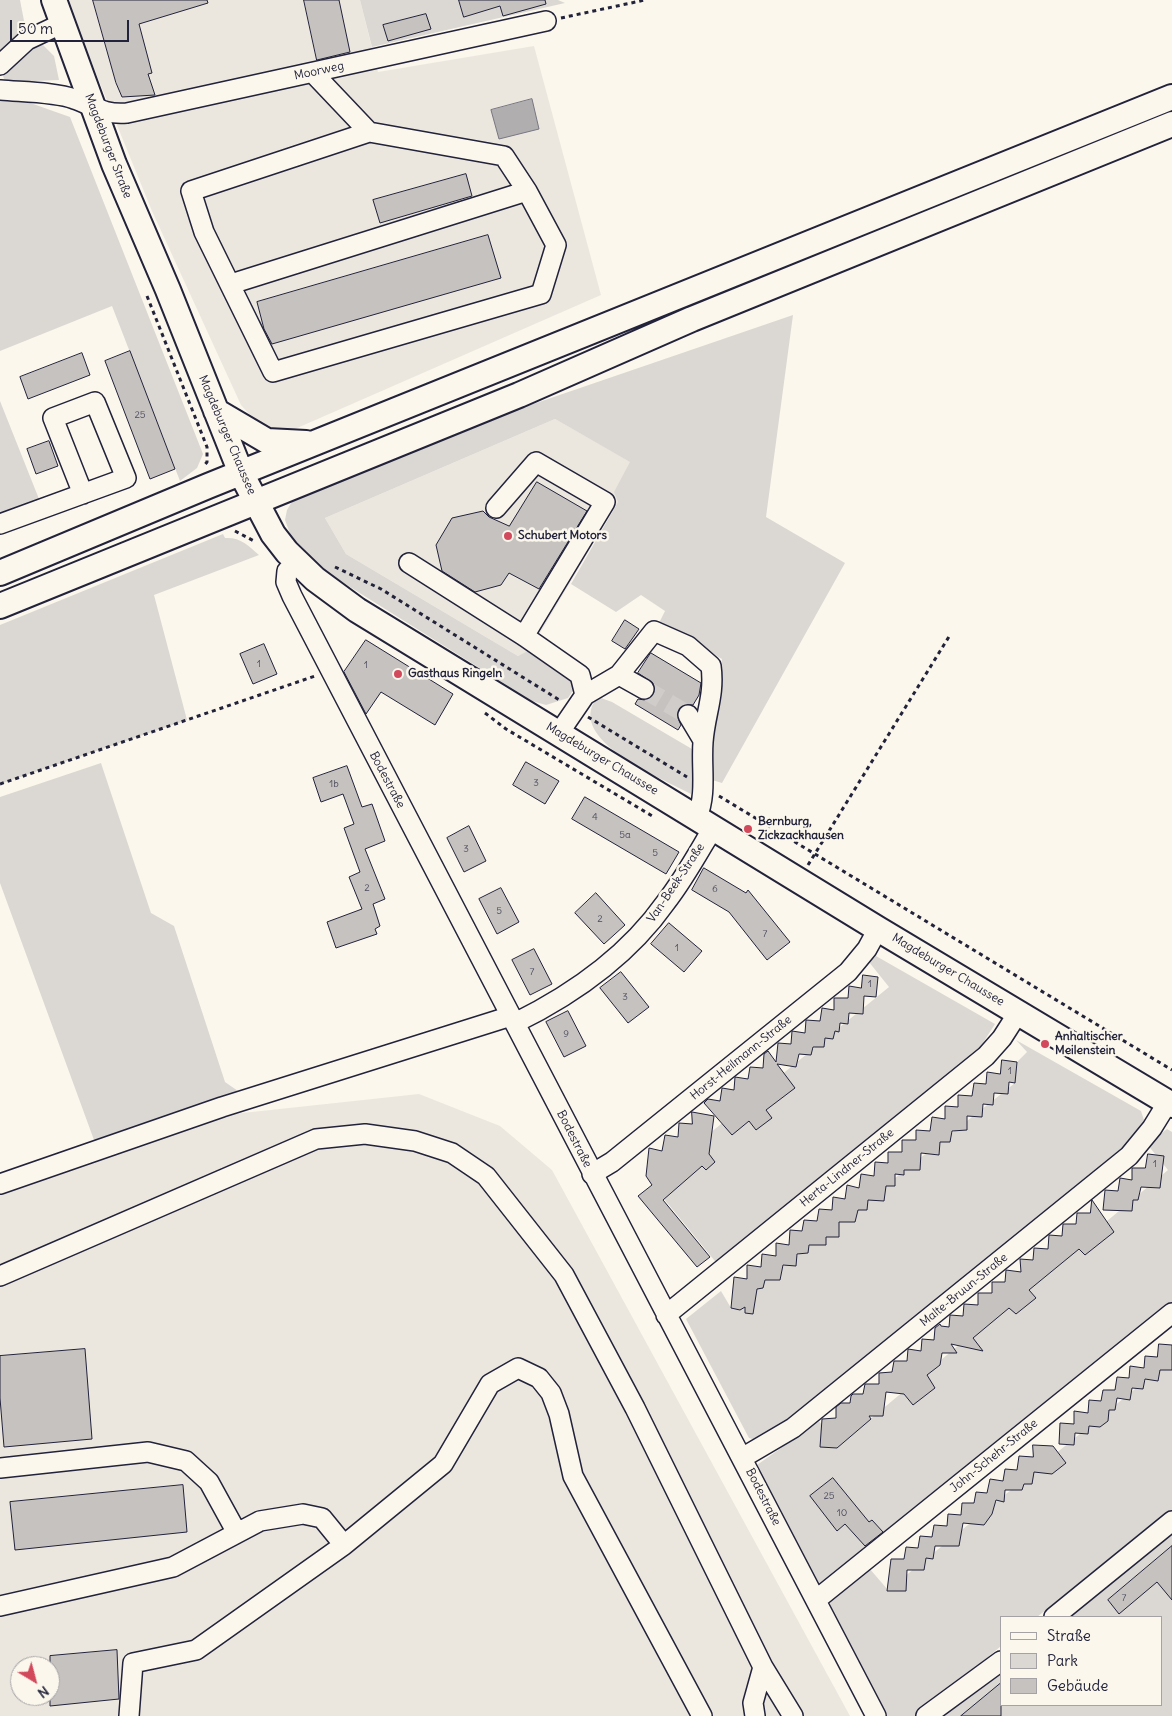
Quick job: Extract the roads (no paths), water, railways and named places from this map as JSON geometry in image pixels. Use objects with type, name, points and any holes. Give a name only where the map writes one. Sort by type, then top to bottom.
[{"type":"main road","name":"Magdeburger Straße","points":[[54,0],[92,108],[168,290]]},
{"type":"main road","points":[[0,573],[241,473],[1172,97]]},
{"type":"main road","points":[[0,606],[519,395],[684,322],[1172,124]]},
{"type":"main road","name":"Magdeburger Chaussee","points":[[168,290],[241,473],[273,534],[297,562],[315,579],[357,610],[878,929],[1170,1104]]},
{"type":"main road","points":[[216,411],[267,441],[316,443]]},
{"type":"street","name":"Moorweg","points":[[0,90],[74,98],[92,108],[115,114],[127,113],[546,21]]},
{"type":"street","points":[[0,65],[27,40],[61,24]]},
{"type":"street","points":[[312,73],[369,132]]},
{"type":"street","points":[[369,132],[504,156],[527,191],[556,246],[542,294],[273,372],[204,232],[191,191],[369,132]]},
{"type":"street","points":[[231,284],[527,191]]},
{"type":"street","points":[[0,524],[83,494],[126,478],[95,402],[53,418],[83,494]]},
{"type":"street","points":[[496,508],[536,462],[605,502],[524,636]]},
{"type":"street","name":"Bodestraße","points":[[297,562],[287,571],[286,582],[330,671],[876,1716]]},
{"type":"street","points":[[409,563],[524,636],[580,675],[585,695]]},
{"type":"street","points":[[559,733],[585,695],[613,678],[654,631],[688,646],[711,666],[714,684],[703,740],[703,803],[706,822]]},
{"type":"street","points":[[613,678],[641,694]]},
{"type":"street","points":[[684,720],[703,740]]},
{"type":"street","name":"Van-Beek-Straße","points":[[0,1184],[222,1107],[513,1019],[565,996],[626,948],[666,903],[706,822]]},
{"type":"street","name":"Horst-Heilmann-Straße","points":[[592,1174],[612,1162],[848,972],[867,949],[878,929]]},
{"type":"street","name":"Herta-Lindner-Straße","points":[[666,1315],[986,1056],[1002,1038],[1018,1013]]},
{"type":"street","name":"Malte-Bruun-Straße","points":[[742,1458],[793,1428],[1129,1156],[1170,1104]]},
{"type":"street","points":[[0,1276],[316,1139],[365,1134],[415,1141],[452,1153],[486,1176],[564,1275],[635,1408],[763,1668],[793,1716]]},
{"type":"street","name":"John-Schehr-Straße","points":[[816,1600],[1172,1313]]},
{"type":"street","points":[[128,1716],[133,1663],[196,1650],[344,1545],[443,1464],[490,1384],[518,1368],[539,1378],[551,1393],[559,1414],[573,1476],[702,1716]]},
{"type":"street","points":[[0,1468],[148,1452],[186,1461],[209,1482],[237,1533]]},
{"type":"street","points":[[0,1606],[173,1566],[260,1520],[303,1514],[322,1518],[344,1545]]},
{"type":"street","points":[[1055,1616],[1172,1521]]},
{"type":"street","points":[[926,1716],[1000,1662]]},
{"type":"street","points":[[755,1716],[752,1703],[763,1668]]},
{"type":"tunnel","points":[[644,689],[688,715]]},
{"type":"place","name":"Schubert Motors","points":[[508,536]]},
{"type":"place","name":"Gasthaus Ringeln","points":[[398,674]]},
{"type":"place","name":"Bernburg, Zickzackhausen","points":[[748,829]]},
{"type":"place","name":"Anhaltischer Meilenstein","points":[[1045,1044]]}]
